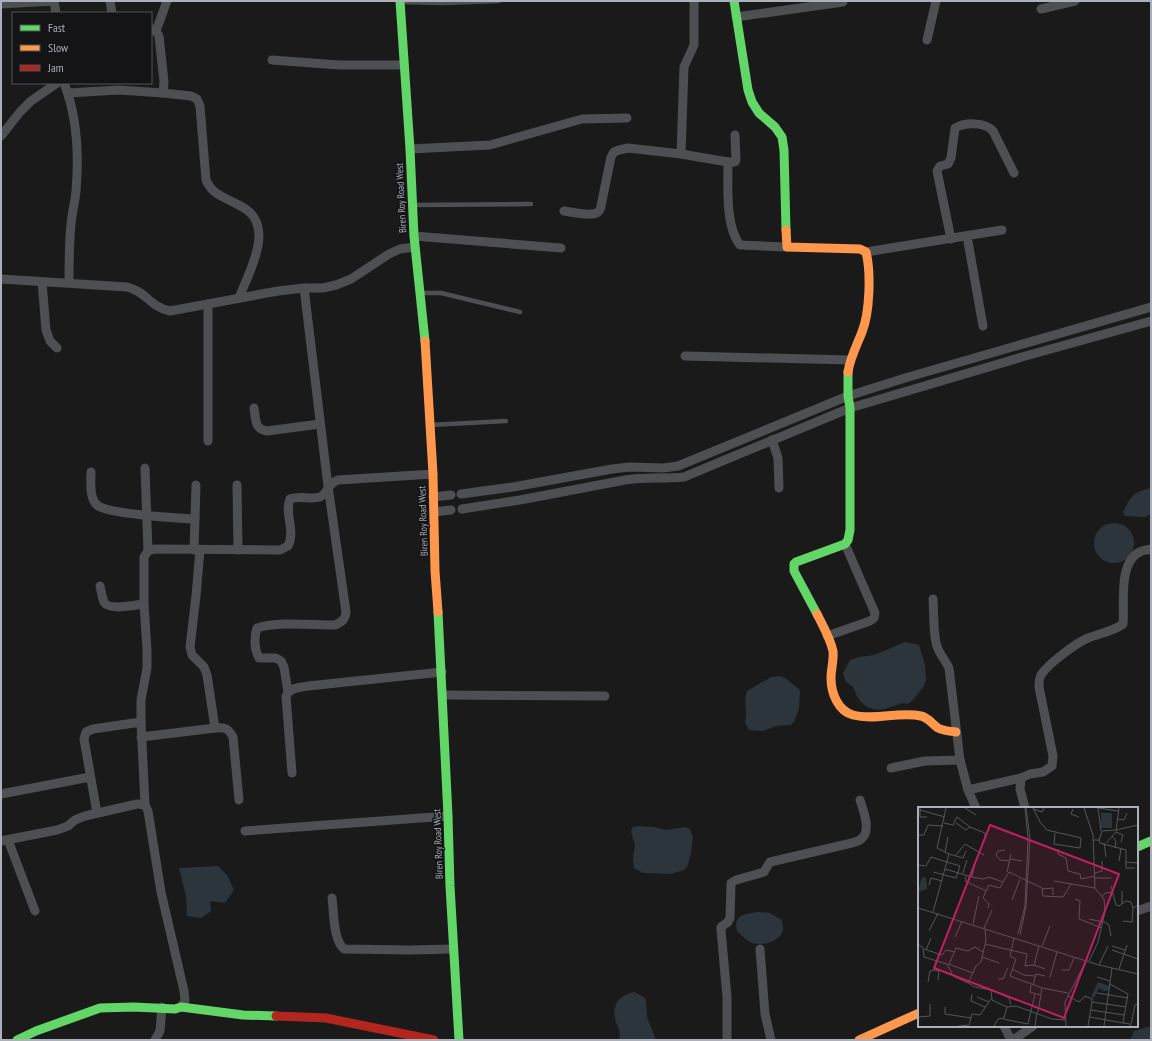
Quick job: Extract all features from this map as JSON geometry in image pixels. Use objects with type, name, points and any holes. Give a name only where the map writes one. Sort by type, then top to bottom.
[{"type":"street","points":[[1,4],[54,1],[56,12]]},
{"type":"street","points":[[110,1],[112,12]]},
{"type":"street","points":[[163,92],[164,82],[159,36],[154,30],[167,1]]},
{"type":"street","points":[[681,154],[684,67],[694,45],[694,1]]},
{"type":"street","points":[[734,1],[748,90],[752,102],[759,113],[775,127],[782,137],[784,150],[787,247]]},
{"type":"street","points":[[927,40],[936,1]]},
{"type":"street","points":[[1041,9],[1075,1]]},
{"type":"street","name":"Biren Roy Road West","points":[[400,2],[410,149],[414,236],[423,317],[433,474],[435,571],[442,672],[453,949],[459,1040]]},
{"type":"street","points":[[736,17],[843,2]]},
{"type":"street","points":[[272,60],[339,65],[404,65]]},
{"type":"street","points":[[1,136],[31,101],[56,84]]},
{"type":"street","points":[[64,84],[68,93],[78,160],[76,192],[71,225],[69,282]]},
{"type":"street","points":[[68,93],[119,90],[163,92],[191,96],[197,99],[200,106],[206,180],[210,188],[248,210],[255,219],[259,229],[260,240],[256,255],[239,298]]},
{"type":"street","points":[[410,149],[490,145],[582,119],[627,118]]},
{"type":"street","points":[[951,239],[937,171],[940,166],[948,164],[951,158],[955,128],[966,124],[985,125],[990,127],[1014,174]]},
{"type":"street","points":[[564,211],[589,214],[595,214],[598,212],[601,206],[611,157],[614,152],[618,150],[628,148],[735,162],[735,135]]},
{"type":"street","points":[[728,162],[728,205],[737,241],[740,245],[860,249],[866,252],[1002,230]]},
{"type":"street","points":[[414,236],[560,248]]},
{"type":"street","points":[[967,236],[983,326]]},
{"type":"street","points":[[1,279],[69,282],[127,287],[136,289],[142,293],[155,306],[170,311],[239,298],[304,288],[323,288],[336,285],[351,279],[389,254],[415,247]]},
{"type":"street","points":[[866,252],[869,263],[868,304],[863,330],[850,360],[847,376],[850,408],[850,530],[848,540],[845,544],[794,564],[794,571],[828,636],[834,655],[831,677],[832,685],[836,699],[843,710],[853,715],[870,717],[919,716],[931,721],[944,730],[956,732]]},
{"type":"street","points":[[42,282],[46,330],[50,341],[57,348]]},
{"type":"street","points":[[292,773],[286,696],[288,692],[284,667],[281,661],[276,658],[259,658],[256,652],[255,634],[257,628],[263,626],[335,625],[345,618],[346,612],[328,486],[304,288]]},
{"type":"street","points":[[208,304],[208,441]]},
{"type":"street","points":[[461,494],[513,487],[612,469],[630,467],[663,468],[678,466],[848,396],[1017,345],[1151,307]]},
{"type":"street","points":[[462,509],[520,500],[624,480],[684,477],[850,408],[1022,357],[1151,321]]},
{"type":"street","points":[[1017,345],[1022,357]]},
{"type":"street","points":[[685,356],[850,360]]},
{"type":"street","points":[[254,408],[257,426],[261,430],[267,431],[320,424]]},
{"type":"street","points":[[772,440],[778,458],[780,488]]},
{"type":"street","points":[[145,468],[148,551],[144,557],[144,604],[147,668],[141,700],[141,737],[145,805],[148,811],[163,900],[184,991],[185,1001],[182,1007]]},
{"type":"street","points":[[91,472],[92,498],[97,505],[104,509],[147,515],[195,519]]},
{"type":"street","points":[[148,551],[155,549],[280,550],[288,546],[292,539],[288,504],[290,499],[296,496],[318,497],[325,494],[328,486],[332,482],[338,480],[433,474]]},
{"type":"street","points":[[196,485],[196,596],[190,647],[192,655],[204,667],[207,675],[215,728]]},
{"type":"street","points":[[237,485],[238,550]]},
{"type":"street","points":[[433,497],[451,495]]},
{"type":"street","points":[[434,512],[451,510]]},
{"type":"street","points":[[828,636],[870,621],[874,618],[875,613],[845,544]]},
{"type":"street","points":[[968,790],[1043,772],[1052,766],[1053,756],[1039,687],[1040,676],[1046,668],[1075,645],[1088,638],[1115,629],[1123,624],[1123,582],[1128,566],[1132,557],[1136,554],[1141,551],[1151,550]]},
{"type":"street","points":[[100,586],[104,602],[107,606],[112,607],[144,604]]},
{"type":"street","points":[[933,599],[936,645],[946,659],[949,668],[960,760],[968,790],[976,807]]},
{"type":"street","points":[[288,692],[292,689],[308,686],[442,672]]},
{"type":"street","points":[[443,695],[605,696]]},
{"type":"street","points":[[97,813],[84,739],[86,732],[93,729],[141,722]]},
{"type":"street","points":[[141,737],[224,727],[230,730],[233,737],[239,800]]},
{"type":"street","points":[[892,768],[925,761],[960,760]]},
{"type":"street","points":[[1,794],[90,777]]},
{"type":"street","points":[[1021,778],[1020,789],[1025,807]]},
{"type":"street","points":[[727,1040],[727,997],[721,927],[728,922],[730,918],[732,884],[736,880],[764,872],[770,862],[852,843],[862,839],[866,826],[860,800]]},
{"type":"street","points":[[35,911],[4,840],[57,830],[68,826],[75,820],[97,813],[137,804],[145,805]]},
{"type":"street","points":[[245,831],[448,816]]},
{"type":"street","points":[[1138,848],[1151,841]]},
{"type":"street","points":[[332,898],[337,938],[340,945],[344,949],[453,949]]},
{"type":"street","points":[[1138,911],[1151,906]]},
{"type":"street","points":[[760,949],[765,1014],[771,1040]]},
{"type":"street","points":[[155,1040],[160,1030],[162,1007]]},
{"type":"street","points":[[17,1040],[100,1008],[162,1007],[175,1009],[182,1007],[243,1015],[326,1018],[434,1040]]},
{"type":"street","points":[[858,1040],[918,1013]]},
{"type":"street","points":[[1005,1027],[1012,1040],[1032,1027]]},
{"type":"lane","points":[[400,2],[443,3],[500,1]]},
{"type":"lane","points":[[412,205],[531,204]]},
{"type":"lane","points":[[420,293],[441,293],[520,312]]},
{"type":"lane","points":[[430,425],[506,421]]},
{"type":"shaded area","points":[[1151,488],[1151,514],[1145,517],[1125,516],[1123,512],[1133,496],[1140,491]]},
{"type":"shaded area","points":[[1118,523],[1125,526],[1131,532],[1134,543],[1133,551],[1125,560],[1118,563],[1110,563],[1103,560],[1095,551],[1094,539],[1097,532],[1106,524]]},
{"type":"shaded area","points":[[905,642],[919,645],[925,665],[926,681],[924,686],[908,704],[903,703],[885,709],[876,710],[867,707],[859,700],[853,687],[846,682],[843,673],[850,660],[874,655]]},
{"type":"shaded area","points":[[780,676],[785,678],[800,690],[799,709],[794,722],[790,725],[776,726],[763,731],[749,730],[745,722],[745,699],[747,691],[771,677]]},
{"type":"shaded area","points":[[638,826],[666,830],[685,827],[690,829],[693,838],[687,867],[684,870],[671,874],[643,873],[634,868],[633,859],[635,846],[631,831],[633,827]]},
{"type":"shaded area","points":[[218,866],[227,875],[234,890],[225,903],[210,901],[211,911],[201,918],[187,916],[186,896],[179,868]]},
{"type":"shaded area","points":[[758,912],[770,913],[782,920],[783,930],[778,938],[770,942],[756,944],[746,939],[737,931],[736,925],[739,918],[745,914]]},
{"type":"shaded area","points":[[634,992],[644,997],[646,1001],[647,1017],[656,1040],[618,1040],[620,1034],[614,1011],[615,1006],[624,996]]},
{"type":"shaded area","points":[[1151,1027],[1151,1040],[1130,1040],[1134,1031]]},
{"type":"traffic: fast","points":[[400,1],[414,236],[425,341]]},
{"type":"traffic: fast","points":[[734,1],[748,90],[752,102],[759,113],[775,127],[782,137],[784,150],[786,230]]},
{"type":"traffic: fast","points":[[817,614],[794,571],[794,564],[845,544],[848,540],[850,530],[850,408],[848,396],[848,372]]},
{"type":"traffic: fast","points":[[438,612],[450,886],[459,1040]]},
{"type":"traffic: fast","points":[[1138,847],[1151,841]]},
{"type":"traffic: fast","points":[[17,1040],[36,1031],[100,1008],[134,1007],[175,1009],[181,1007],[243,1015],[276,1016]]},
{"type":"traffic: slow","points":[[786,230],[787,247],[860,249],[866,252],[869,270],[867,314],[865,324],[852,357],[848,372]]},
{"type":"traffic: slow","points":[[425,341],[433,474],[435,571],[438,612]]},
{"type":"traffic: slow","points":[[817,614],[832,646],[832,690],[836,701],[843,710],[861,717],[904,715],[921,716],[940,729],[956,732]]},
{"type":"traffic: slow","points":[[859,1040],[918,1013]]},
{"type":"traffic: jam","points":[[276,1016],[326,1018],[434,1040]]}]
